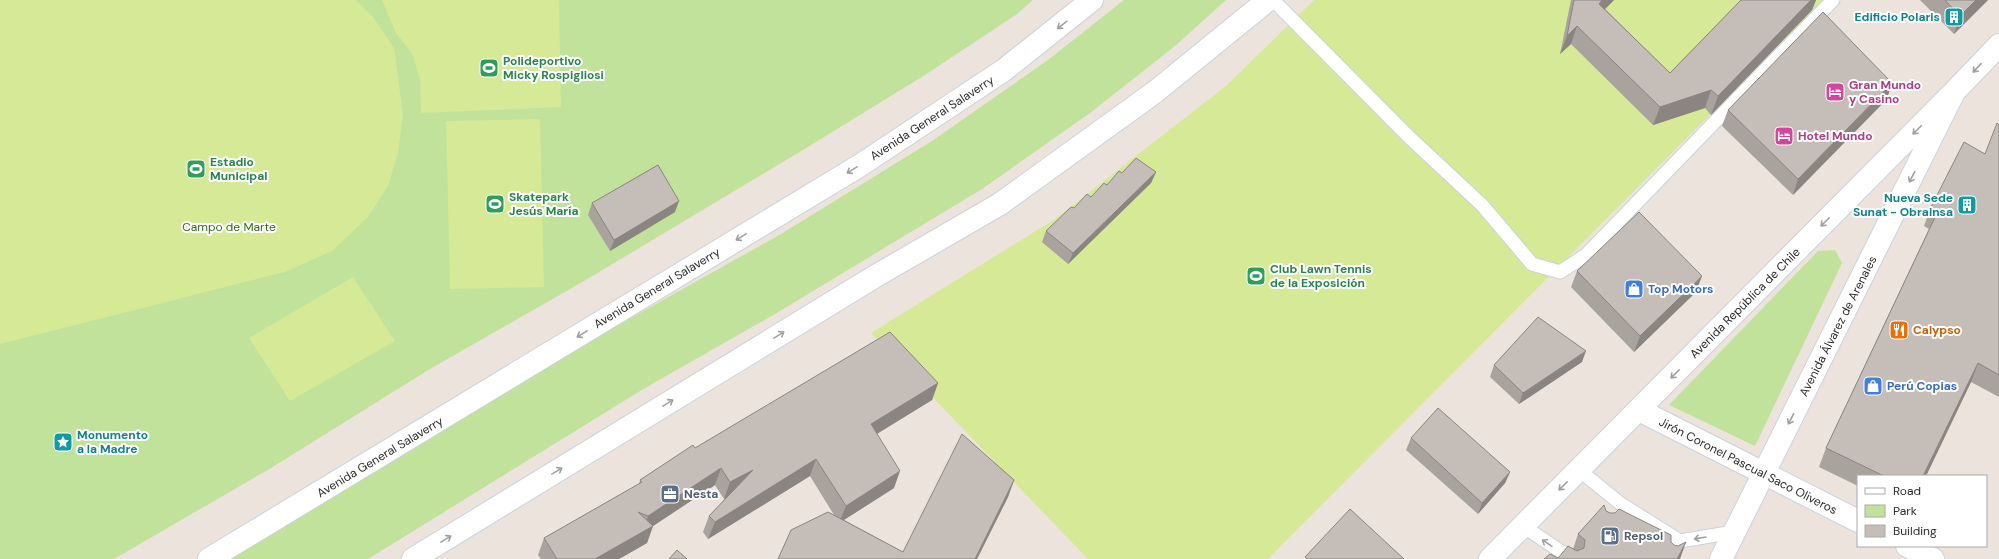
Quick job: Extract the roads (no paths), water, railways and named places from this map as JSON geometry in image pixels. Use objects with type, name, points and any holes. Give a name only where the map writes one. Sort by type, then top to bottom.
[{"type":"main road","name":"Avenida General Salaverry","points":[[209,559],[859,166],[1004,70],[1092,0]]},
{"type":"main road","points":[[413,559],[867,282],[1000,204],[1155,92],[1268,0]]},
{"type":"main road","name":"Avenida República de Chile","points":[[1490,559],[1999,45]]},
{"type":"main road","name":"Avenida Álvarez de Arenales","points":[[1721,559],[1954,92]]},
{"type":"main road","name":"Jirón Coronel Pascual Saco Oliveros","points":[[1639,410],[1857,520]]},
{"type":"main road","points":[[1909,547],[1933,559]]},
{"type":"lane","points":[[1274,0],[1409,137],[1482,205],[1532,264],[1560,272],[1586,255],[1833,0]]},
{"type":"lane","points":[[1579,470],[1621,504],[1680,541],[1734,532]]},
{"type":"lane","points":[[1611,516],[1621,504]]},
{"type":"lane","points":[[1523,526],[1576,557]]},
{"type":"lane","points":[[1672,554],[1680,541]]},
{"type":"place","name":"Edificio Polaris","points":[[1954,17]]},
{"type":"place","name":"Polideportivo Micky Rospigliosi","points":[[489,68]]},
{"type":"place","name":"Gran Mundo y Casino","points":[[1835,92]]},
{"type":"place","name":"Hotel Mundo","points":[[1784,136]]},
{"type":"place","name":"Estadio Municipal","points":[[196,169]]},
{"type":"place","name":"Skatepark Jesús María","points":[[495,204]]},
{"type":"place","name":"Nueva Sede Sunat - Obrainsa","points":[[1967,205]]},
{"type":"place","name":"Club Lawn Tennis de la Exposición","points":[[1256,276]]},
{"type":"place","name":"Top Motors","points":[[1634,289]]},
{"type":"place","name":"Calypso","points":[[1899,330]]},
{"type":"place","name":"Perú Copias","points":[[1873,386]]},
{"type":"place","name":"Monumento a la Madre","points":[[63,442]]},
{"type":"place","name":"Nesta","points":[[670,494]]},
{"type":"place","name":"Repsol","points":[[1610,536]]},
{"type":"park label","name":"Campo de Marte","points":[[229,227]]}]
